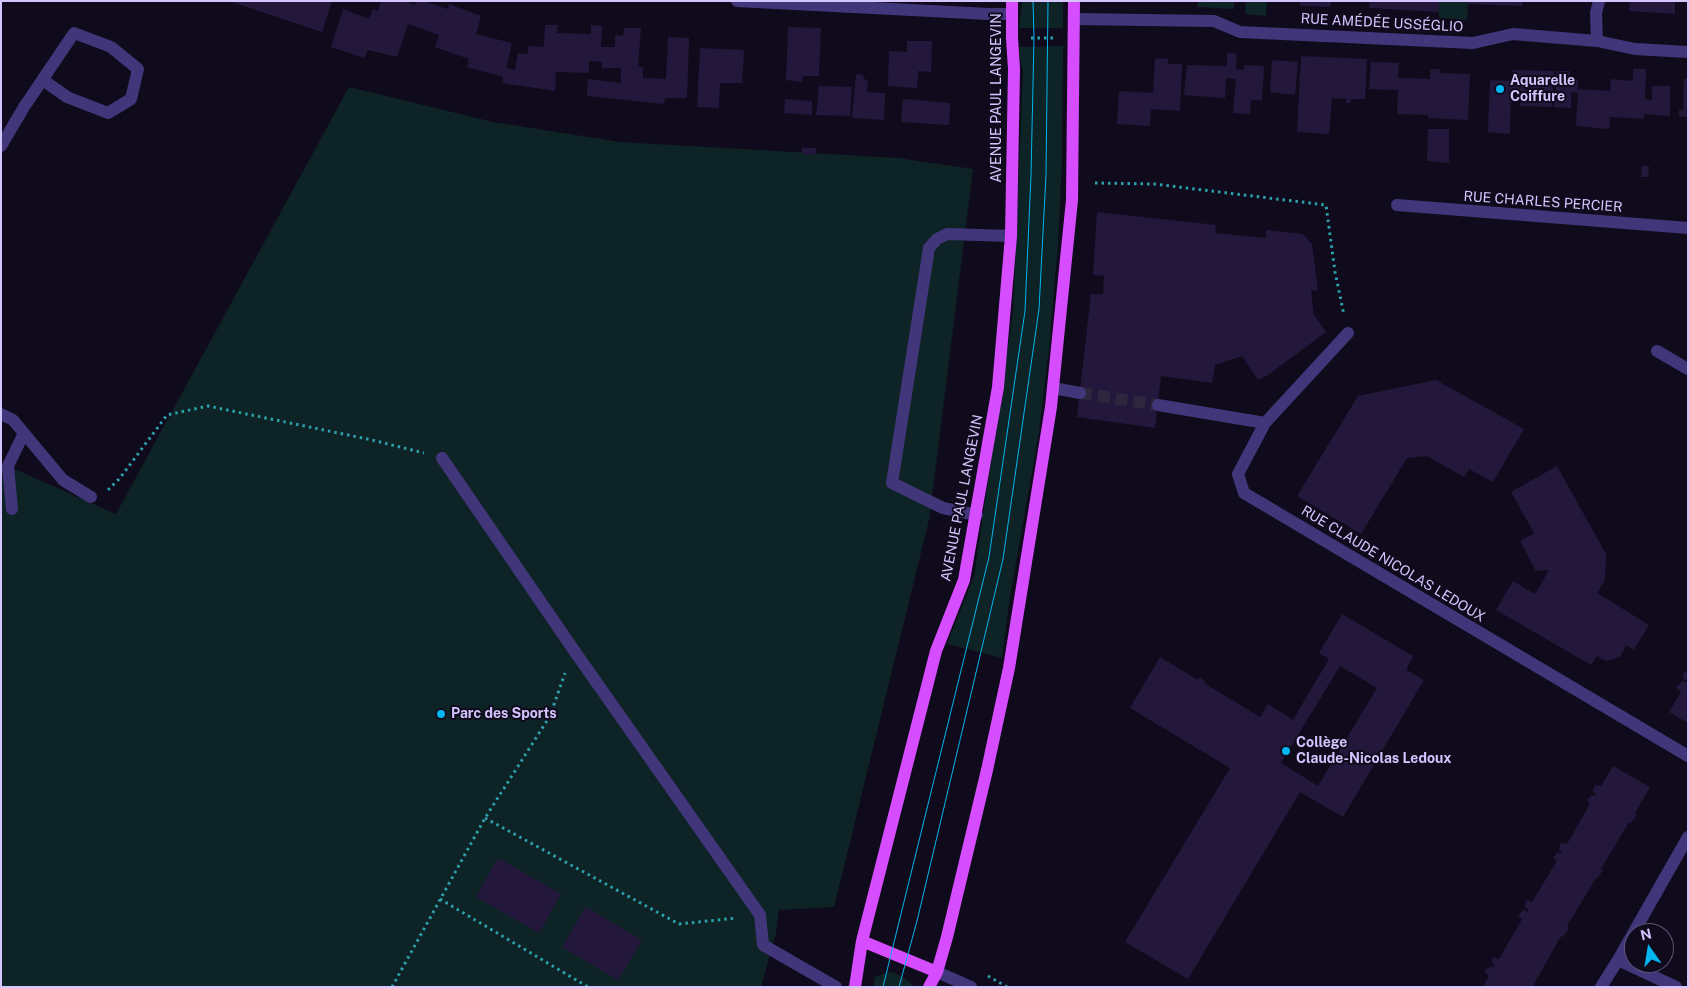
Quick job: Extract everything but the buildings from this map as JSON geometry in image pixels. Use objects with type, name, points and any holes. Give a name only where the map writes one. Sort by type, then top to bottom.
[{"type":"main road","points":[[929,987],[937,972],[987,770],[1009,668],[1053,388],[1072,200],[1074,1]]},
{"type":"main road","name":"AVENUE PAUL LANGEVIN","points":[[855,987],[862,941],[936,651],[964,580],[977,515],[998,387],[1011,236],[1014,69],[1012,7]]},
{"type":"main road","points":[[862,941],[937,972]]},
{"type":"street","points":[[738,1],[989,14],[1012,7]]},
{"type":"street","points":[[1597,41],[1596,13],[1599,1]]},
{"type":"street","name":"RUE AMÉDÉE USSÉGLIO","points":[[1075,19],[1214,22],[1240,32],[1473,43],[1513,34],[1597,41],[1635,49],[1688,52]]},
{"type":"street","points":[[1,146],[24,106],[74,33],[111,46],[138,69],[131,99],[108,113],[67,98],[43,80]]},
{"type":"street","name":"RUE CHARLES PERCIER","points":[[1396,205],[1688,228]]},
{"type":"street","points":[[977,515],[943,508],[892,483],[929,248],[937,239],[947,234],[1011,236]]},
{"type":"street","name":"RUE CLAUDE NICOLAS LEDOUX","points":[[1348,333],[1265,423],[1238,474],[1244,493],[1688,756]]},
{"type":"street","points":[[1657,351],[1688,369]]},
{"type":"street","points":[[1053,388],[1080,393]]},
{"type":"street","points":[[1158,405],[1265,423]]},
{"type":"street","points":[[1,414],[13,420],[63,480],[91,497]]},
{"type":"street","points":[[12,510],[8,466],[24,433]]},
{"type":"street","points":[[442,458],[760,916],[764,945],[836,987]]},
{"type":"street","points":[[1601,987],[1688,838]]},
{"type":"street","points":[[1618,960],[1676,987]]},
{"type":"street","points":[[937,972],[971,987]]},
{"type":"path","points":[[1012,38],[1074,38]]},
{"type":"path","points":[[1095,183],[1154,184],[1326,205],[1335,272],[1348,333]]},
{"type":"path","points":[[91,497],[109,490],[167,415],[208,406],[372,440],[442,458]]},
{"type":"path","points":[[392,987],[485,818],[550,716],[573,649]]},
{"type":"path","points":[[485,818],[679,924],[760,916]]},
{"type":"path","points":[[440,899],[588,987]]},
{"type":"path","points":[[985,974],[1007,987]]},
{"type":"green space","points":[[1022,1],[1063,1],[1063,28],[1019,28]]},
{"type":"green space","points":[[1198,1],[1234,1],[1234,9],[1197,7]]},
{"type":"green space","points":[[1246,1],[1267,1],[1266,16],[1245,14]]},
{"type":"green space","points":[[1439,1],[1468,1],[1467,20],[1439,18]]},
{"type":"green space","points":[[1063,46],[1062,162],[1058,244],[1049,349],[1039,432],[1010,597],[1002,658],[947,644],[974,576],[1013,312],[1023,72],[1018,47]]},
{"type":"green space","name":"Parc des Sports","points":[[349,87],[493,122],[620,142],[898,158],[973,169],[929,520],[834,907],[779,910],[776,933],[761,987],[1,987],[1,463],[116,514]]},
{"type":"green space","points":[[893,972],[907,980],[915,987],[873,987],[875,977]]},
{"type":"tunnel","points":[[1080,393],[1158,405]]},
{"type":"tram line","points":[[883,987],[989,557],[1025,311],[1031,175],[1033,1]]},
{"type":"tram line","points":[[899,987],[917,921],[1003,559],[1039,309],[1046,175],[1048,1]]},
{"type":"place","name":"Aquarelle Coiffure","points":[[1500,89]]},
{"type":"place","name":"Parc des Sports","points":[[441,714]]},
{"type":"place","name":"Collège Claude-Nicolas Ledoux","points":[[1286,751]]}]
